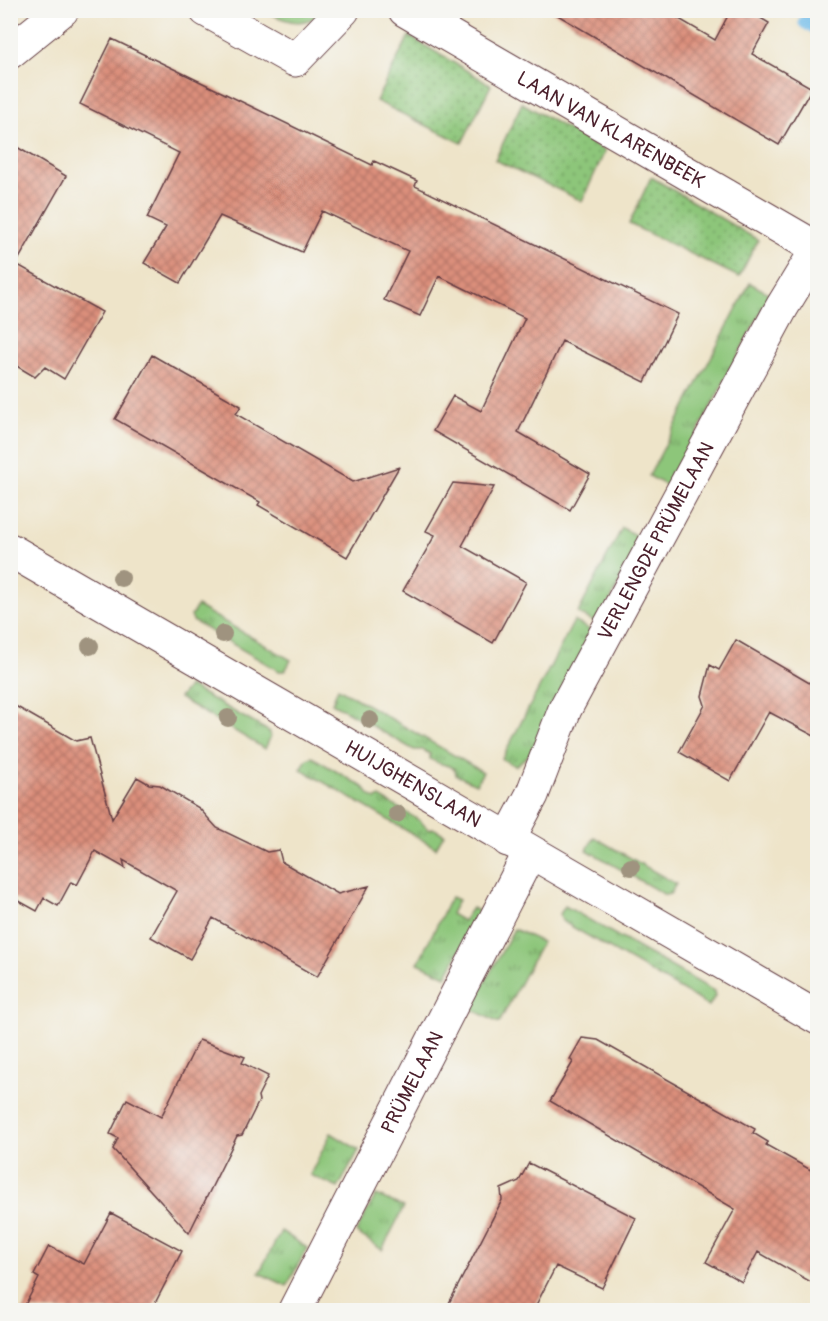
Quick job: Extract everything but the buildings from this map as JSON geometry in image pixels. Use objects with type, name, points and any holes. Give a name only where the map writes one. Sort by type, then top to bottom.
[{"type":"street","points":[[10,52],[62,10]]},
{"type":"street","points":[[206,10],[295,60],[343,10]]},
{"type":"street","name":"LAAN VAN KLARENBEEK","points":[[405,10],[817,249]]},
{"type":"street","name":"VERLENGDE PRÜMELAAN","points":[[519,846],[532,795],[565,709],[782,308],[817,249]]},
{"type":"street","name":"HUIJGHENSLAAN","points":[[10,550],[818,1018]]},
{"type":"street","name":"PRÜMELAAN","points":[[295,1311],[519,846]]},
{"type":"green space","points":[[264,11],[287,13],[329,11],[311,20],[297,22],[282,19]]},
{"type":"green space","points":[[409,36],[491,85],[462,143],[376,101]]},
{"type":"green space","points":[[522,103],[605,151],[582,201],[495,160]]},
{"type":"green space","points":[[651,177],[758,240],[739,277],[629,224]]},
{"type":"green space","points":[[750,283],[770,294],[669,487],[649,476]]},
{"type":"green space","points":[[622,528],[642,539],[598,624],[578,613]]},
{"type":"green space","points":[[197,606],[291,660],[285,671],[279,671],[193,621],[191,616]]},
{"type":"green space","points":[[574,621],[594,632],[530,754],[515,766],[502,759]]},
{"type":"green space","points":[[189,686],[270,732],[265,749],[179,698]]},
{"type":"green space","points":[[338,688],[483,772],[476,784],[456,775],[455,769],[430,759],[430,754],[423,750],[414,750],[332,703]]},
{"type":"green space","points":[[312,757],[365,788],[369,795],[376,799],[380,797],[419,820],[429,830],[433,828],[444,834],[436,848],[301,769],[307,759]]},
{"type":"green space","points":[[594,837],[676,884],[670,894],[665,895],[587,850]]},
{"type":"green space","points":[[451,897],[458,900],[451,914],[463,921],[472,908],[481,912],[446,976],[418,963]]},
{"type":"green space","points":[[565,906],[714,991],[715,996],[709,1006],[562,921],[560,914]]},
{"type":"green space","points":[[514,929],[542,942],[499,1023],[473,1010],[472,1006]]},
{"type":"green space","points":[[331,1133],[359,1150],[338,1188],[310,1175]]},
{"type":"green space","points":[[376,1195],[404,1207],[382,1250],[356,1232]]},
{"type":"green space","points":[[281,1231],[307,1248],[287,1286],[259,1273]]},
{"type":"waterway","points":[[805,22],[818,29]]}]
